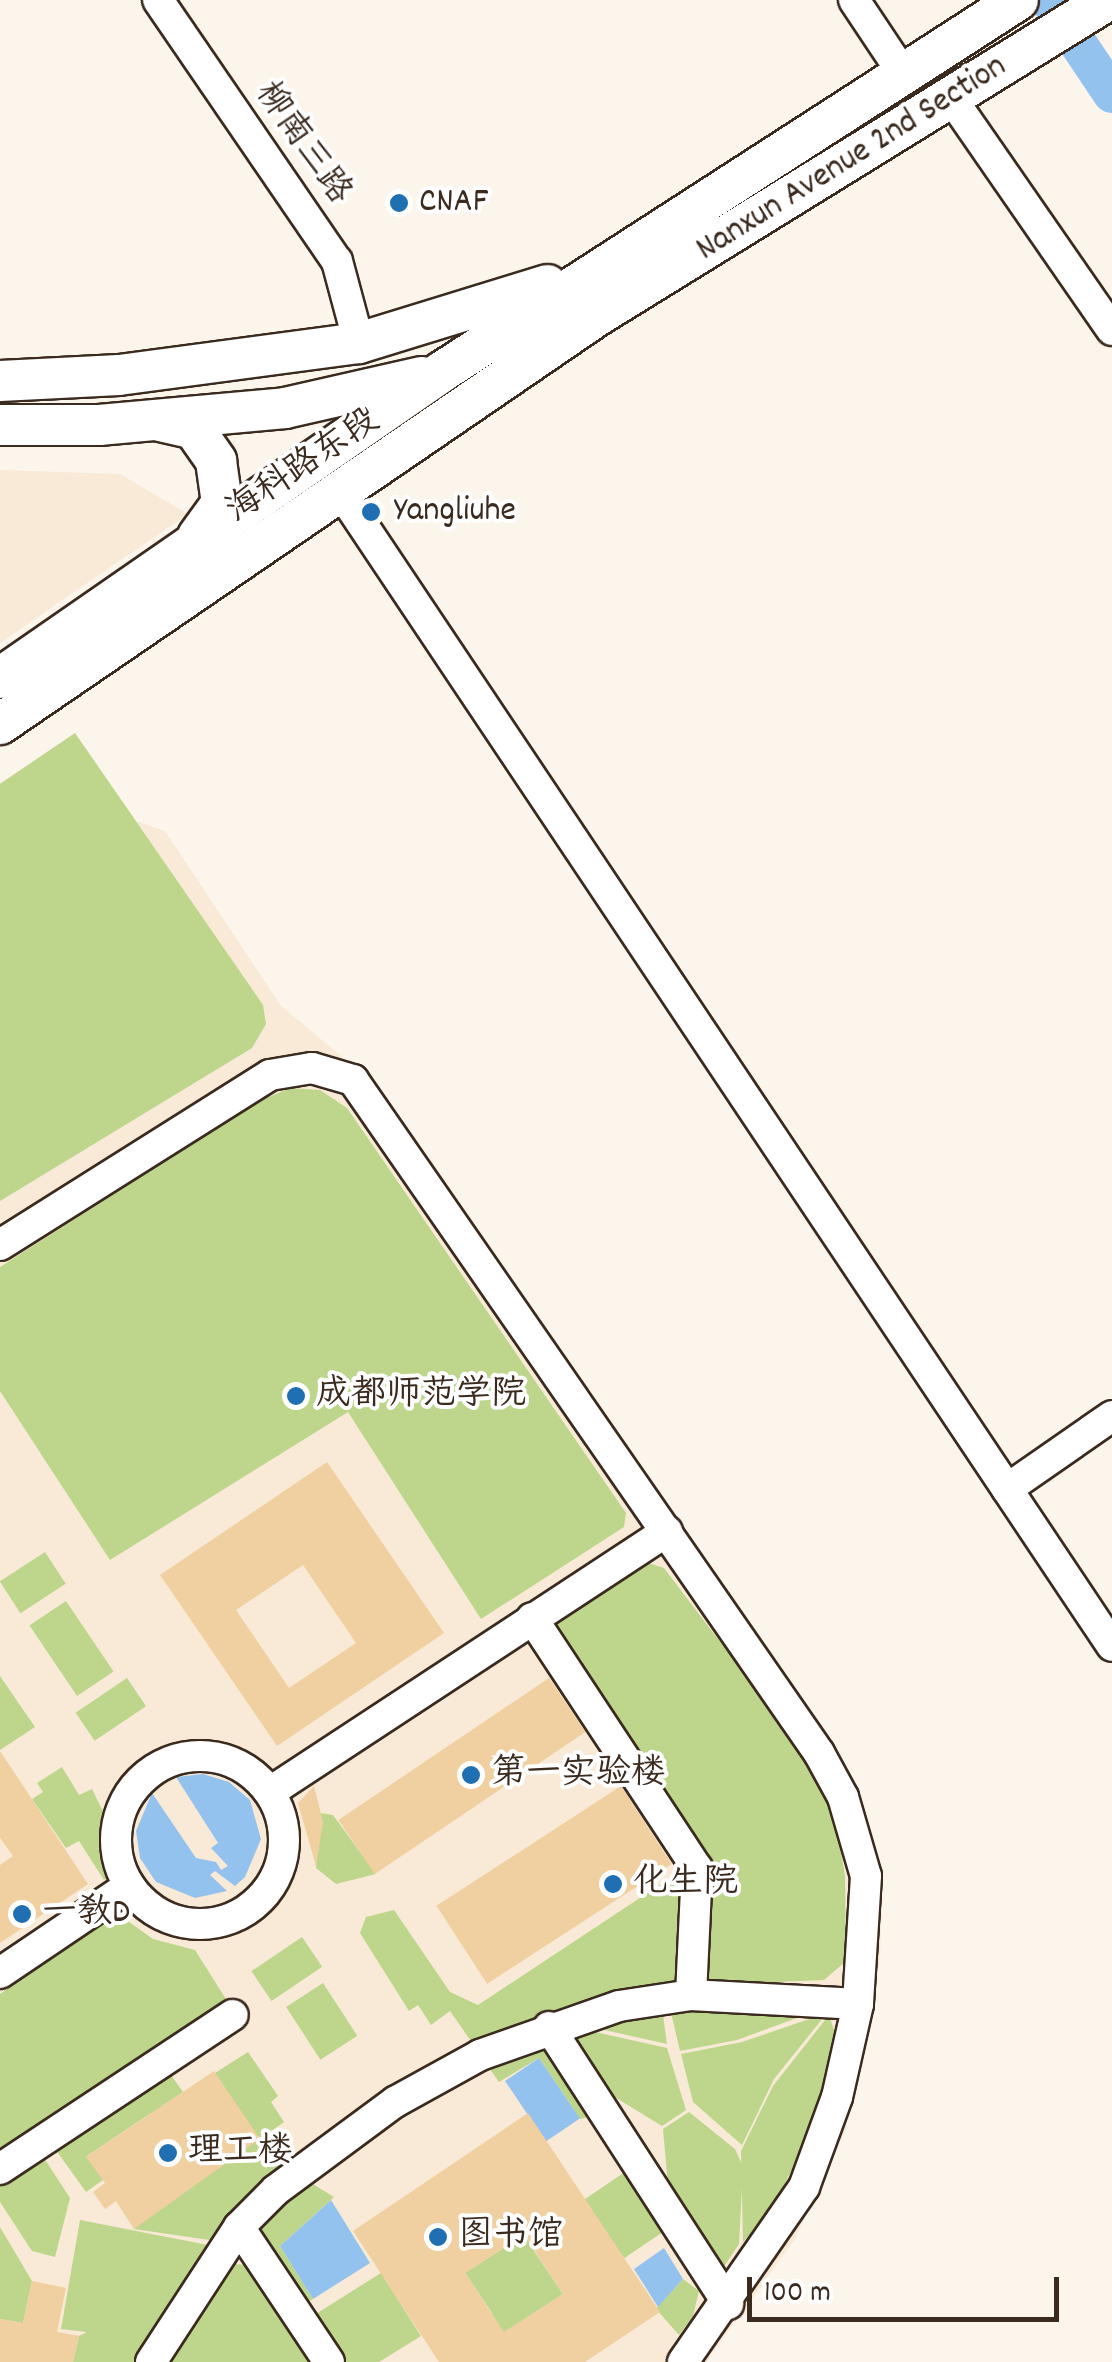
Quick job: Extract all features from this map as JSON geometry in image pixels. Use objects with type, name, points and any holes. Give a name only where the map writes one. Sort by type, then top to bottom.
[{"type":"main road","name":"Nanxun Avenue 2nd Section","points":[[595,317],[1107,1]]},
{"type":"main road","name":"Nanxun Avenue 2nd Section","points":[[611,260],[1009,5]]},
{"type":"main road","points":[[0,380],[120,375],[359,343],[462,314],[611,260]]},
{"type":"main road","name":"海科路东段","points":[[0,678],[611,260]]},
{"type":"main road","points":[[0,425],[156,420],[285,408],[443,372],[595,317]]},
{"type":"main road","name":"海科路东段","points":[[0,724],[595,317]]},
{"type":"main road","points":[[156,420],[194,430],[216,461],[222,504],[194,542]]},
{"type":"street","name":"柳南三路","points":[[158,0],[337,261],[359,343]]},
{"type":"street","points":[[854,0],[904,74]]},
{"type":"street","points":[[952,99],[1112,330]]},
{"type":"street","points":[[340,492],[1112,1646]]},
{"type":"street","points":[[0,1245],[270,1075],[292,1068],[342,1074],[361,1088],[667,1531],[843,1797],[866,1876],[858,2004],[837,2097],[804,2187],[728,2304],[683,2362]]},
{"type":"street","points":[[1007,1489],[1112,1416]]},
{"type":"street","points":[[270,1792],[667,1531]]},
{"type":"street","points":[[532,1618],[697,1868],[691,1995]]},
{"type":"street","points":[[224,1759],[270,1792],[285,1844],[272,1882],[246,1911],[194,1924],[167,1918],[129,1886],[117,1858],[116,1829],[125,1802],[142,1779],[166,1763],[224,1759]]},
{"type":"street","points":[[0,1973],[129,1886]]},
{"type":"street","points":[[151,2362],[240,2227],[296,2174],[395,2102],[480,2055],[549,2027],[619,2006],[691,1995],[858,2004]]},
{"type":"street","points":[[0,2168],[234,2015]]},
{"type":"street","points":[[549,2027],[728,2304]]},
{"type":"street","points":[[240,2227],[329,2362]]},
{"type":"shaded area","points":[[0,470],[120,474],[188,514],[0,643]]},
{"type":"shaded area","name":"成都师范学院","points":[[75,733],[136,821],[165,831],[281,1006],[376,1085],[806,1707],[859,1798],[882,1895],[880,1958],[845,2131],[795,2239],[706,2362],[0,2362],[0,783]]},
{"type":"green space","points":[[75,733],[263,1005],[266,1024],[252,1048],[0,1201],[0,784]]},
{"type":"green space","points":[[291,1088],[320,1090],[347,1108],[626,1513],[624,1527],[481,1619],[348,1412],[110,1560],[0,1391],[0,1267],[261,1100]]},
{"type":"green space","points":[[45,1552],[66,1584],[20,1613],[0,1581]]},
{"type":"green space","points":[[645,1562],[664,1568],[784,1726],[836,1820],[845,1876],[846,1950],[845,1962],[824,1980],[704,1985],[707,1871],[547,1627]]},
{"type":"green space","points":[[66,1601],[114,1671],[77,1696],[30,1626]]},
{"type":"green space","points":[[0,1676],[35,1727],[0,1750]]},
{"type":"green space","points":[[127,1678],[146,1706],[95,1741],[76,1713]]},
{"type":"green space","points":[[62,1767],[79,1795],[92,1789],[115,1836],[98,1848],[114,1874],[104,1880],[79,1841],[66,1848],[32,1799],[43,1792],[37,1783]]},
{"type":"green space","points":[[320,1813],[333,1815],[376,1874],[336,1884],[316,1868]]},
{"type":"green space","points":[[670,1878],[684,1880],[681,1983],[564,2007],[473,2044],[450,2011],[431,2025],[418,2005],[409,2011],[360,1933],[366,1917],[394,1910],[450,1992],[478,2005]]},
{"type":"green space","points":[[115,1912],[153,1939],[195,1950],[229,2004],[0,2156],[0,1994]]},
{"type":"green space","points":[[302,1937],[322,1967],[272,2001],[251,1971]]},
{"type":"green space","points":[[323,1983],[357,2036],[320,2060],[286,2007]]},
{"type":"green space","points":[[827,2007],[737,2040],[680,2051],[670,2008]]},
{"type":"green space","points":[[662,2008],[667,2044],[582,2025]]},
{"type":"green space","points":[[827,2013],[774,2079],[742,2145],[693,2102],[681,2054],[742,2042]]},
{"type":"green space","points":[[829,2015],[836,2036],[809,2133],[773,2209],[743,2242],[741,2151],[773,2086]]},
{"type":"green space","points":[[577,2028],[667,2048],[686,2110],[662,2126],[600,2088],[562,2033]]},
{"type":"green space","points":[[545,2042],[590,2117],[580,2119],[539,2058],[499,2082],[487,2065]]},
{"type":"green space","points":[[248,2052],[278,2096],[271,2102],[284,2122],[267,2134],[293,2172],[216,2241],[134,2229],[215,2073]]},
{"type":"green space","points":[[166,2068],[183,2092],[162,2106],[156,2119],[151,2113],[87,2156],[103,2180],[86,2192],[53,2146]]},
{"type":"green space","points":[[689,2112],[735,2149],[743,2167],[739,2244],[719,2274],[669,2197],[663,2129]]},
{"type":"green space","points":[[40,2152],[70,2198],[55,2257],[32,2251],[0,2202],[0,2178]]},
{"type":"green space","points":[[625,2172],[665,2231],[624,2258],[584,2199]]},
{"type":"green space","points":[[308,2181],[334,2197],[280,2246],[313,2299],[302,2306],[262,2242],[260,2226]]},
{"type":"green space","points":[[80,2220],[213,2246],[138,2362],[73,2362],[79,2336],[87,2332],[61,2329]]},
{"type":"green space","points":[[0,2227],[32,2281],[23,2323],[0,2319]]},
{"type":"green space","points":[[535,2228],[534,2251],[563,2294],[492,2340],[492,2313],[465,2273]]},
{"type":"green space","points":[[225,2265],[251,2265],[316,2362],[162,2362]]},
{"type":"green space","points":[[381,2273],[421,2336],[379,2362],[339,2362],[311,2317]]},
{"type":"green space","points":[[683,2279],[699,2291],[693,2316],[679,2335],[656,2309]]},
{"type":"water","points":[[203,1774],[229,1782],[250,1800],[261,1839],[245,1877],[235,1886],[215,1871],[210,1875],[227,1891],[195,1898],[156,1882],[140,1858],[136,1831],[152,1793],[196,1858],[216,1862],[221,1870],[228,1866],[211,1848],[218,1843],[176,1777]]},
{"type":"water","points":[[539,2058],[580,2119],[546,2141],[505,2081]]},
{"type":"water","points":[[331,2200],[370,2263],[313,2299],[280,2246]]},
{"type":"water","points":[[664,2248],[683,2279],[658,2307],[634,2269]]},
{"type":"building","points":[[327,1462],[444,1633],[277,1746],[160,1575]],"holes":[[[303,1565],[356,1643],[289,1688],[236,1610]]]},
{"type":"building","name":"第一实验楼","points":[[549,1678],[585,1732],[375,1874],[338,1820]]},
{"type":"building","name":"一教D","points":[[0,1751],[88,1884],[0,1943],[0,1865],[13,1856],[0,1838]]},
{"type":"building","points":[[314,1786],[323,1822],[316,1866],[298,1803]]},
{"type":"building","name":"化生院","points":[[621,1786],[672,1864],[487,1984],[436,1906]]},
{"type":"building","points":[[214,2071],[260,2139],[134,2229],[116,2201],[105,2209],[93,2192],[105,2183],[86,2157]]},
{"type":"building","name":"图书馆","points":[[528,2113],[660,2312],[585,2362],[439,2362],[353,2231]],"holes":[[[524,2235],[563,2294],[504,2332],[465,2273]]]},
{"type":"building","points":[[32,2281],[66,2288],[57,2332],[79,2336],[73,2362],[0,2362],[0,2319],[23,2323]]},
{"type":"waterway","points":[[1049,0],[1112,94]]},
{"type":"place","name":"CNAF","points":[[399,203]]},
{"type":"place","name":"Yangliuhe","points":[[371,512]]},
{"type":"place","name":"成都师范学院","points":[[296,1396]]},
{"type":"place","name":"第一实验楼","points":[[471,1775]]},
{"type":"place","name":"化生院","points":[[613,1884]]},
{"type":"place","name":"一教D","points":[[22,1914]]},
{"type":"place","name":"理工楼","points":[[168,2153]]},
{"type":"place","name":"图书馆","points":[[438,2237]]}]
